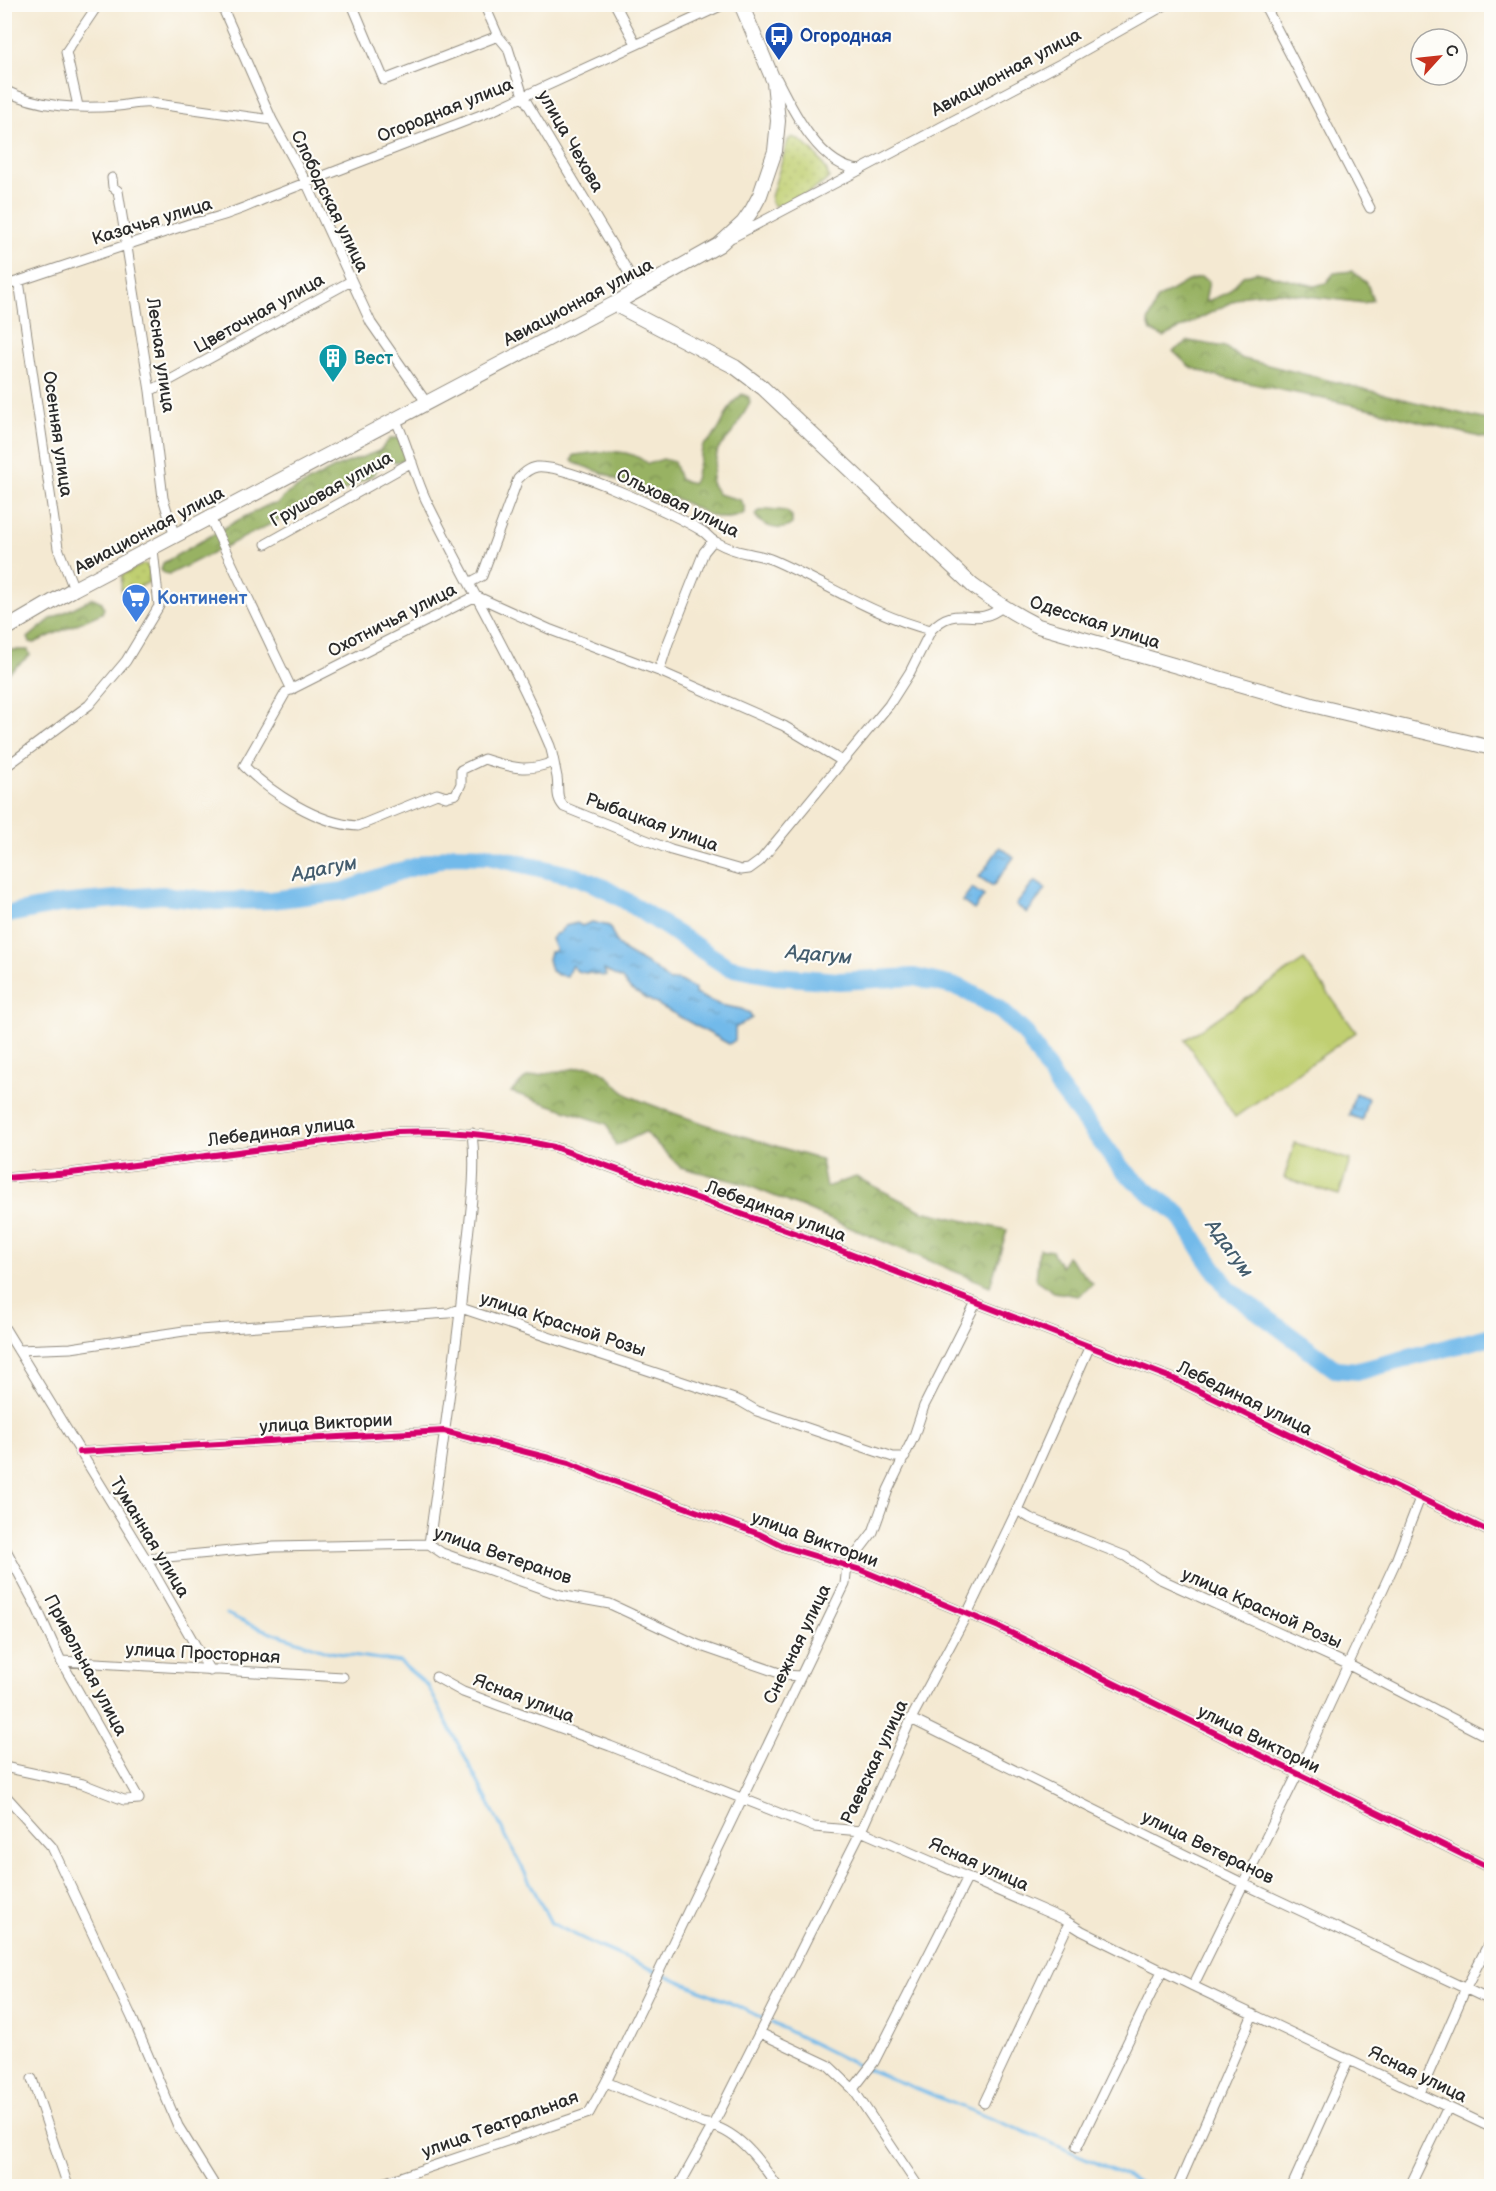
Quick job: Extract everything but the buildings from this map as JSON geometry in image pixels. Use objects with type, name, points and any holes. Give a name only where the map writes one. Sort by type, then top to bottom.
[{"type":"main road","points":[[719,245],[743,223],[752,210],[767,178],[775,151],[778,121],[774,82],[741,4]]},
{"type":"main road","name":"Авиационная улица","points":[[4,630],[74,589],[614,304],[719,245]]},
{"type":"main road","name":"Одесская улица","points":[[614,304],[735,367],[763,388],[973,586],[1002,607],[1038,626],[1312,705],[1491,748]]},
{"type":"street","points":[[78,106],[66,52],[95,9],[93,4]]},
{"type":"street","name":"Слободская улица","points":[[221,4],[272,120],[307,184],[371,323],[426,402]]},
{"type":"street","points":[[352,4],[384,80],[498,36]]},
{"type":"street","name":"улица Чехова","points":[[484,4],[498,36],[508,48],[523,96],[639,290]]},
{"type":"street","points":[[615,4],[636,44]]},
{"type":"street","name":"Огородная улица","points":[[307,184],[494,110],[725,4]]},
{"type":"street","name":"Авиационная улица","points":[[719,245],[1167,4]]},
{"type":"street","points":[[1264,4],[1370,208]]},
{"type":"street","points":[[761,48],[789,102],[813,139],[836,162],[851,170],[861,170]]},
{"type":"street","points":[[4,90],[18,97],[53,107],[118,106],[139,102],[272,120]]},
{"type":"street","name":"Лесная улица","points":[[112,178],[113,188],[118,192],[127,245],[150,391],[163,498],[175,537]]},
{"type":"street","name":"Казачья улица","points":[[4,286],[189,224],[214,220],[307,184]]},
{"type":"street","name":"Осенняя улица","points":[[19,281],[58,548],[74,589]]},
{"type":"street","name":"Цветочная улица","points":[[150,391],[351,281]]},
{"type":"street","points":[[395,419],[405,437],[427,502],[529,700],[551,749],[553,762]]},
{"type":"street","name":"Грушовая улица","points":[[266,544],[412,462]]},
{"type":"street","name":"Ольховая улица","points":[[469,583],[482,576],[518,479],[537,467],[558,470],[596,482],[705,532],[712,541],[743,553],[769,558],[821,582],[874,611],[907,624],[931,630]]},
{"type":"street","points":[[210,518],[292,690]]},
{"type":"street","points":[[659,671],[704,552],[712,541]]},
{"type":"street","points":[[4,768],[89,705],[126,661],[159,606],[153,549]]},
{"type":"street","name":"Охотничья улица","points":[[553,762],[538,767],[516,768],[484,759],[461,770],[461,784],[456,794],[446,797],[437,794],[358,826],[345,826],[288,802],[244,766],[286,693],[476,596],[551,630],[659,671],[784,726],[842,761]]},
{"type":"street","points":[[842,761],[889,705],[910,672],[931,630],[943,619],[954,615],[979,618],[993,614],[1002,607]]},
{"type":"street","name":"Рыбацкая улица","points":[[553,762],[557,779],[556,792],[559,802],[564,807],[671,850],[741,870],[749,869],[760,861],[842,761]]},
{"type":"street","name":"Лебединая улица","points":[[4,1179],[71,1173],[397,1132],[472,1132],[510,1137],[554,1147],[811,1239],[1174,1379],[1491,1533]]},
{"type":"street","points":[[429,1544],[461,1308],[472,1186],[474,1152],[472,1132]]},
{"type":"street","name":"Снежная улица","points":[[691,1903],[845,1584],[847,1566],[873,1532],[888,1490],[914,1436],[924,1406],[976,1303]]},
{"type":"street","name":"улица Красной Розы","points":[[18,1350],[71,1348],[184,1331],[449,1312],[461,1308],[729,1397],[757,1410],[893,1457],[904,1457]]},
{"type":"street","name":"Туманная улица","points":[[4,1327],[146,1559],[210,1671]]},
{"type":"street","name":"Раевская улица","points":[[679,2187],[713,2125],[861,1831],[911,1719],[967,1614],[1017,1510],[1089,1348]]},
{"type":"street","name":"улица Виктории","points":[[79,1452],[444,1431],[569,1463],[759,1534],[784,1547],[847,1566],[1019,1636],[1491,1869]]},
{"type":"street","points":[[1193,1986],[1297,1775],[1395,1563],[1420,1498]]},
{"type":"street","name":"улица Красной Розы","points":[[1017,1510],[1030,1518],[1125,1556],[1158,1578],[1347,1664],[1491,1739]]},
{"type":"street","name":"улица Ветеранов","points":[[146,1559],[274,1547],[429,1544],[442,1553],[560,1595],[610,1604],[698,1644],[785,1675],[800,1676]]},
{"type":"street","name":"Привольная улица","points":[[4,1546],[36,1606],[61,1661],[139,1799],[124,1800],[83,1784],[4,1767]]},
{"type":"street","name":"улица Просторная","points":[[61,1661],[343,1677]]},
{"type":"street","name":"Ясная улица","points":[[436,1677],[463,1692],[743,1798],[813,1827],[861,1831],[1069,1923],[1162,1971],[1491,2128]]},
{"type":"street","name":"улица Ветеранов","points":[[911,1719],[1244,1884],[1491,2001]]},
{"type":"street","points":[[4,1794],[52,1847],[133,2020],[178,2126],[215,2187]]},
{"type":"street","points":[[853,2089],[874,2062],[968,1878]]},
{"type":"street","name":"улица Театральная","points":[[374,2187],[589,2113],[691,1903]]},
{"type":"street","points":[[984,2103],[1069,1923]]},
{"type":"street","points":[[1420,2093],[1491,1937]]},
{"type":"street","points":[[1077,2147],[1162,1971]]},
{"type":"street","points":[[1178,2187],[1253,2014]]},
{"type":"street","points":[[760,2033],[828,2065],[853,2089],[918,2187]]},
{"type":"street","points":[[1292,2187],[1349,2060]]},
{"type":"street","points":[[32,2079],[68,2187]]},
{"type":"street","points":[[606,2082],[702,2123],[713,2125],[739,2139],[763,2166],[777,2187]]},
{"type":"street","points":[[1410,2187],[1448,2107]]},
{"type":"green space","points":[[792,137],[798,139],[814,153],[829,177],[820,186],[804,195],[775,206],[771,202],[771,197],[788,140]]},
{"type":"green space","points":[[1352,271],[1367,283],[1373,300],[1364,303],[1276,292],[1245,295],[1164,337],[1151,331],[1148,322],[1157,299],[1186,282],[1201,277],[1209,281],[1205,302],[1227,293],[1243,276],[1256,272],[1315,286],[1326,283],[1334,273]]},
{"type":"green space","points":[[1189,341],[1225,347],[1240,358],[1491,421],[1491,440],[1372,409],[1210,375],[1189,366],[1173,351]]},
{"type":"green space","points":[[742,394],[749,397],[750,403],[733,432],[718,449],[711,483],[718,494],[740,500],[744,506],[744,513],[734,517],[716,517],[674,498],[660,502],[642,495],[608,475],[574,463],[572,460],[574,455],[613,452],[622,452],[640,458],[648,464],[663,459],[674,462],[680,480],[693,483],[703,445],[716,434],[731,406]]},
{"type":"green space","points":[[391,438],[399,438],[407,456],[405,460],[396,462],[388,459],[382,462],[373,475],[302,513],[293,513],[170,574],[161,570],[163,563],[240,519],[268,505],[277,504],[288,493],[336,467],[379,451]]},
{"type":"green space","points":[[767,509],[786,511],[792,516],[792,524],[788,527],[777,528],[762,523],[755,515]]},
{"type":"green space","points":[[144,564],[150,571],[149,582],[124,595],[121,589],[122,575]]},
{"type":"green space","points":[[93,598],[102,602],[104,608],[102,613],[34,643],[30,642],[28,638],[51,619]]},
{"type":"green space","points":[[5,650],[28,650],[30,655],[5,676]]},
{"type":"green space","points":[[1304,960],[1356,1032],[1235,1117],[1185,1040]]},
{"type":"green space","points":[[588,1066],[603,1072],[632,1097],[702,1123],[821,1160],[826,1187],[856,1177],[922,1211],[1007,1230],[990,1286],[745,1184],[680,1167],[645,1132],[616,1146],[607,1124],[511,1092],[527,1077]]},
{"type":"green space","points":[[1295,1143],[1350,1160],[1339,1195],[1284,1178]]},
{"type":"green space","points":[[1039,1249],[1052,1251],[1061,1267],[1067,1256],[1093,1284],[1078,1296],[1054,1292],[1036,1280]]},
{"type":"water","points":[[1000,847],[1014,857],[993,886],[979,877]]},
{"type":"water","points":[[1035,881],[1046,889],[1027,913],[1016,905]]},
{"type":"water","points":[[972,888],[984,896],[974,910],[962,901]]},
{"type":"water","points":[[592,922],[609,926],[618,945],[654,968],[669,981],[678,980],[695,989],[695,994],[720,1005],[741,1009],[750,1013],[752,1018],[735,1028],[735,1040],[729,1044],[631,990],[622,979],[604,970],[606,976],[580,972],[572,965],[567,976],[551,971],[548,959],[550,952],[556,951],[551,939],[555,934],[565,926],[577,923],[582,926]]},
{"type":"water","points":[[1355,1093],[1368,1098],[1362,1120],[1349,1115]]},
{"type":"waterway","name":"Адагум","points":[[4,915],[59,904],[162,895],[217,901],[271,900],[344,891],[454,855],[488,856],[578,877],[604,888],[631,904],[728,967],[775,976],[839,981],[914,977],[961,988],[999,1009],[1026,1034],[1058,1086],[1122,1169],[1179,1214],[1229,1290],[1335,1369],[1359,1371],[1492,1336]]},
{"type":"waterway","points":[[227,1614],[253,1626],[330,1652],[400,1662],[428,1686],[551,1923],[598,1946],[742,2008],[857,2065],[1040,2138],[1148,2186]]},
{"type":"cycle path","points":[[4,1178],[71,1173],[397,1132],[476,1134],[554,1147],[811,1239],[1174,1379],[1492,1533]]},
{"type":"cycle path","points":[[79,1452],[444,1431],[569,1463],[759,1534],[785,1547],[861,1570],[999,1627],[1492,1869]]},
{"type":"place","name":"Огородная","points":[[779,62]]},
{"type":"place","name":"Вест","points":[[333,384]]},
{"type":"place","name":"Континент","points":[[136,624]]}]
